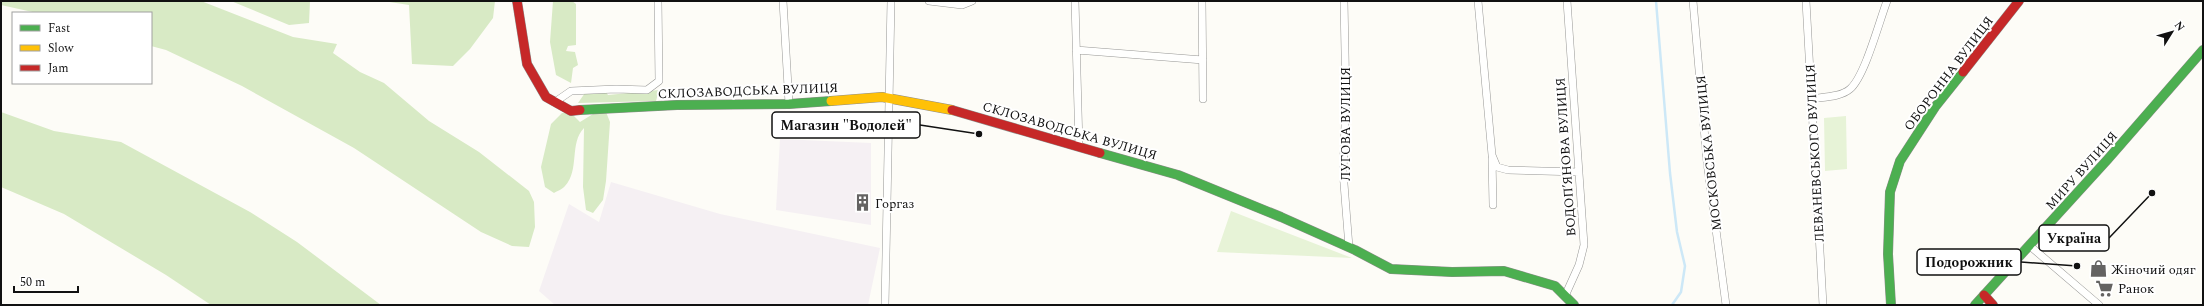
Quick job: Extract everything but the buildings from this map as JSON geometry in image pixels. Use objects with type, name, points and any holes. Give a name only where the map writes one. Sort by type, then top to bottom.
[{"type":"street","name":"СКЛОЗАВОДСЬКА ВУЛИЦЯ","points":[[517,1],[527,64],[546,98],[570,111],[677,105],[789,104],[882,97],[943,107],[1178,175],[1281,217],[1349,247],[1390,269],[1452,272],[1504,271],[1556,286],[1565,296]]},
{"type":"street","points":[[555,102],[571,91],[616,89],[647,90],[659,81],[658,1]]},
{"type":"street","points":[[783,1],[789,104]]},
{"type":"street","points":[[885,305],[891,1]]},
{"type":"street","points":[[929,1],[962,5],[972,1]]},
{"type":"street","points":[[1075,1],[1079,146]]},
{"type":"street","points":[[1202,1],[1203,99]]},
{"type":"street","name":"ЛУГОВА ВУЛИЦЯ","points":[[1344,1],[1346,103],[1343,171],[1349,247]]},
{"type":"street","points":[[1478,1],[1492,155],[1493,205]]},
{"type":"street","name":"ВОДОП’ЯНОВА ВУЛИЦЯ","points":[[1565,296],[1579,264],[1584,245],[1567,1]]},
{"type":"street","name":"МОСКОВСЬКА ВУЛИЦЯ","points":[[1693,1],[1707,162],[1726,305]]},
{"type":"street","name":"ЛЕВАНЕВСЬКОГО ВУЛИЦЯ","points":[[1806,1],[1823,305]]},
{"type":"street","points":[[1811,99],[1839,95],[1850,90],[1860,77],[1887,1]]},
{"type":"street","name":"ОБОРОННА ВУЛИЦЯ","points":[[1891,305],[1888,254],[1890,192],[1900,161],[1935,107],[2019,1]]},
{"type":"street","points":[[1076,50],[1203,60]]},
{"type":"street","name":"МИРУ ВУЛИЦЯ","points":[[1975,305],[2030,246],[2203,50]]},
{"type":"street","points":[[1492,155],[1497,167],[1508,170],[1579,172]]},
{"type":"street","points":[[2030,246],[2099,305]]},
{"type":"street","points":[[1984,295],[1993,305]]},
{"type":"street","points":[[1565,296],[1574,305]]},
{"type":"shaded area","name":"Горгаз","points":[[780,139],[871,143],[871,225],[776,210]]},
{"type":"shaded area","points":[[611,182],[720,214],[880,248],[868,305],[555,305],[539,291],[569,204],[599,222]]},
{"type":"green space","points":[[1,1],[201,1],[293,37],[337,44],[333,53],[360,72],[384,83],[429,121],[479,152],[529,191],[534,202],[535,227],[529,247],[512,246],[481,232],[354,148],[242,86],[166,50],[152,46],[152,12],[32,12],[1,5]]},
{"type":"green space","points":[[231,1],[310,1],[309,23],[289,25]]},
{"type":"green space","points":[[383,1],[495,1],[493,18],[470,49],[453,66],[412,64],[409,5]]},
{"type":"green space","points":[[553,1],[572,1],[576,4],[576,45],[568,46],[566,51],[575,52],[578,65],[573,68],[571,83],[556,75],[550,42]]},
{"type":"green space","points":[[587,90],[606,92],[608,95],[659,90],[656,101],[578,103]]},
{"type":"green space","points":[[1,112],[54,131],[121,142],[250,212],[297,242],[381,305],[211,305],[166,275],[64,214],[1,187]]},
{"type":"green space","points":[[606,112],[610,122],[606,181],[603,200],[593,213],[586,210],[583,187],[584,128],[579,134],[577,141],[574,165],[570,180],[564,187],[554,193],[545,187],[541,167],[551,124],[562,113],[571,113],[580,122],[593,114]]},
{"type":"green space","points":[[1846,116],[1847,169],[1825,171],[1824,118]]},
{"type":"green space","points":[[1231,211],[1352,258],[1217,252]]},
{"type":"waterway","points":[[1656,1],[1670,173],[1677,232],[1685,266],[1681,292],[1672,305]]},
{"type":"traffic: fast","points":[[1975,305],[2108,159],[2203,50]]},
{"type":"traffic: fast","points":[[1891,305],[1888,254],[1890,192],[1900,161],[1935,107],[1963,72]]},
{"type":"traffic: fast","points":[[580,110],[677,105],[789,104],[831,101]]},
{"type":"traffic: fast","points":[[1100,153],[1178,175],[1281,217],[1355,250],[1391,269],[1452,272],[1504,271],[1555,286],[1574,305]]},
{"type":"traffic: slow","points":[[831,101],[882,97],[952,110]]},
{"type":"traffic: jam","points":[[517,1],[527,64],[546,97],[571,111],[580,110]]},
{"type":"traffic: jam","points":[[1963,72],[2019,1]]},
{"type":"traffic: jam","points":[[952,110],[1100,153]]},
{"type":"traffic: jam","points":[[1984,295],[1993,305]]},
{"type":"place","name":"Магазин \"Водолей\"","points":[[979,134]]},
{"type":"place","name":"Україна","points":[[2152,193]]},
{"type":"place","name":"Горгаз","points":[[862,203]]},
{"type":"place","name":"Подорожник","points":[[2077,266]]},
{"type":"place","name":"Жіночий одяг","points":[[2098,269]]},
{"type":"place","name":"Ранок","points":[[2105,288]]}]
